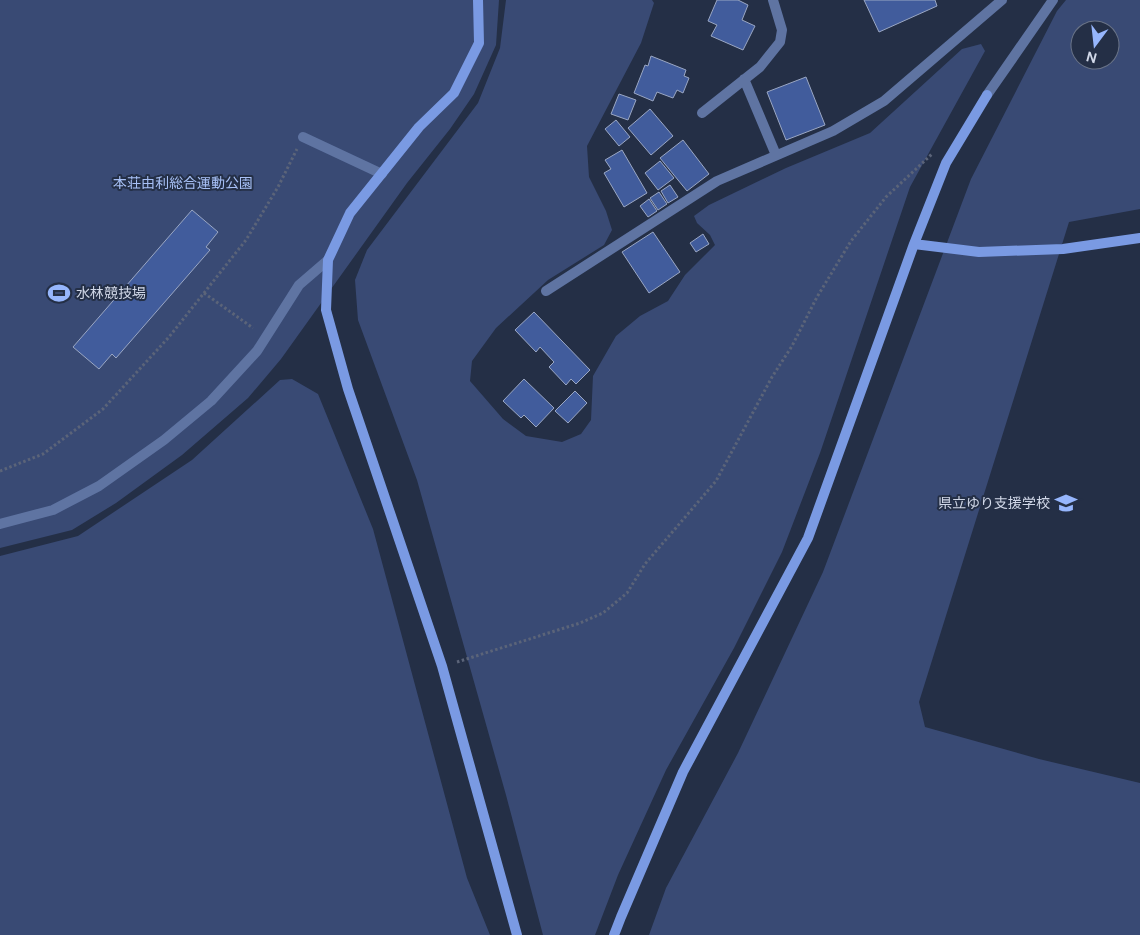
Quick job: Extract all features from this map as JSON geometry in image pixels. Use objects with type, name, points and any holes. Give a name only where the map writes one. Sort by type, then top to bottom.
[{"type":"street","points":[[478,0],[479,43],[454,93],[419,128],[350,213],[328,260],[326,310],[346,380],[442,666],[517,935]]},
{"type":"street","points":[[702,113],[760,67],[780,42],[782,30],[773,0]]},
{"type":"street","points":[[546,291],[717,180],[833,131],[884,101],[1002,0]]},
{"type":"street","points":[[614,935],[683,772],[808,538],[914,244],[946,162],[987,95],[1053,0]]},
{"type":"street","points":[[744,79],[776,155]]},
{"type":"street","points":[[303,138],[382,174]]},
{"type":"street","points":[[914,244],[979,252],[1063,249],[1140,238]]},
{"type":"street","points":[[0,524],[52,510],[99,486],[164,440],[211,401],[257,351],[299,285],[328,260]]},
{"type":"path","points":[[0,471],[43,454],[103,408],[169,337],[246,240],[278,187],[303,138]]},
{"type":"path","points":[[442,666],[580,623],[603,613],[627,593],[645,564],[716,481],[772,377],[792,346],[816,297],[850,241],[886,197],[935,151]]},
{"type":"path","points":[[204,293],[266,338]]},
{"type":"green space","name":"本荘由利総合運動公園","points":[[0,0],[499,0],[496,45],[474,94],[450,129],[407,183],[281,359],[248,398],[182,455],[116,503],[72,530],[0,548]]},
{"type":"green space","points":[[506,0],[652,0],[654,3],[641,43],[587,146],[589,177],[606,211],[612,230],[604,245],[548,280],[496,328],[472,361],[470,381],[503,419],[526,436],[562,442],[581,434],[591,420],[593,376],[616,336],[640,316],[668,301],[685,275],[715,245],[710,235],[697,223],[694,216],[709,205],[786,168],[870,133],[962,49],[981,44],[985,51],[910,187],[820,453],[782,552],[734,648],[666,770],[618,875],[595,935],[543,935],[506,795],[417,480],[358,320],[355,280],[367,250],[478,103],[500,48]]},
{"type":"green space","points":[[1066,0],[1140,0],[1140,209],[1069,222],[919,702],[925,727],[1039,759],[1140,783],[1140,935],[649,935],[666,888],[738,753],[823,572],[971,179],[1057,11]]},
{"type":"green space","points":[[292,379],[318,394],[373,529],[467,878],[490,935],[0,935],[0,556],[78,536],[192,460],[280,380]]},
{"type":"building","points":[[717,0],[738,0],[748,5],[742,20],[755,26],[743,50],[711,36],[717,25],[708,21]]},
{"type":"building","points":[[864,0],[935,0],[937,6],[879,32]]},
{"type":"building","points":[[651,56],[686,70],[684,76],[689,78],[683,93],[677,90],[673,98],[657,92],[653,101],[634,93],[645,65],[648,66]]},
{"type":"building","points":[[806,77],[825,125],[786,140],[767,92]]},
{"type":"building","points":[[619,94],[636,100],[628,120],[611,114]]},
{"type":"building","points":[[650,109],[673,136],[651,155],[628,128]]},
{"type":"building","points":[[616,120],[630,137],[619,146],[605,129]]},
{"type":"building","points":[[683,140],[709,174],[687,191],[660,158]]},
{"type":"building","points":[[622,150],[647,193],[624,207],[604,173],[611,169],[605,160]]},
{"type":"building","points":[[660,161],[674,178],[658,190],[645,173]]},
{"type":"building","points":[[670,185],[678,197],[668,203],[661,191]]},
{"type":"building","points":[[659,192],[667,204],[658,210],[650,198]]},
{"type":"building","points":[[649,199],[657,211],[648,217],[640,206]]},
{"type":"building","points":[[192,210],[218,232],[206,247],[210,250],[116,358],[112,354],[99,369],[73,347]]},
{"type":"building","points":[[653,232],[680,272],[649,293],[622,252]]},
{"type":"building","points":[[703,234],[709,244],[696,252],[690,243]]},
{"type":"building","points":[[534,312],[590,370],[576,384],[571,379],[566,385],[549,367],[554,362],[540,347],[536,352],[515,330]]},
{"type":"building","points":[[524,379],[554,408],[536,427],[524,415],[521,418],[503,401]]},
{"type":"building","points":[[575,391],[587,403],[568,423],[555,411]]},
{"type":"place","name":"水林競技場","points":[[59,293]]},
{"type":"place","name":"県立ゆり支援学校","points":[[1066,503]]}]
